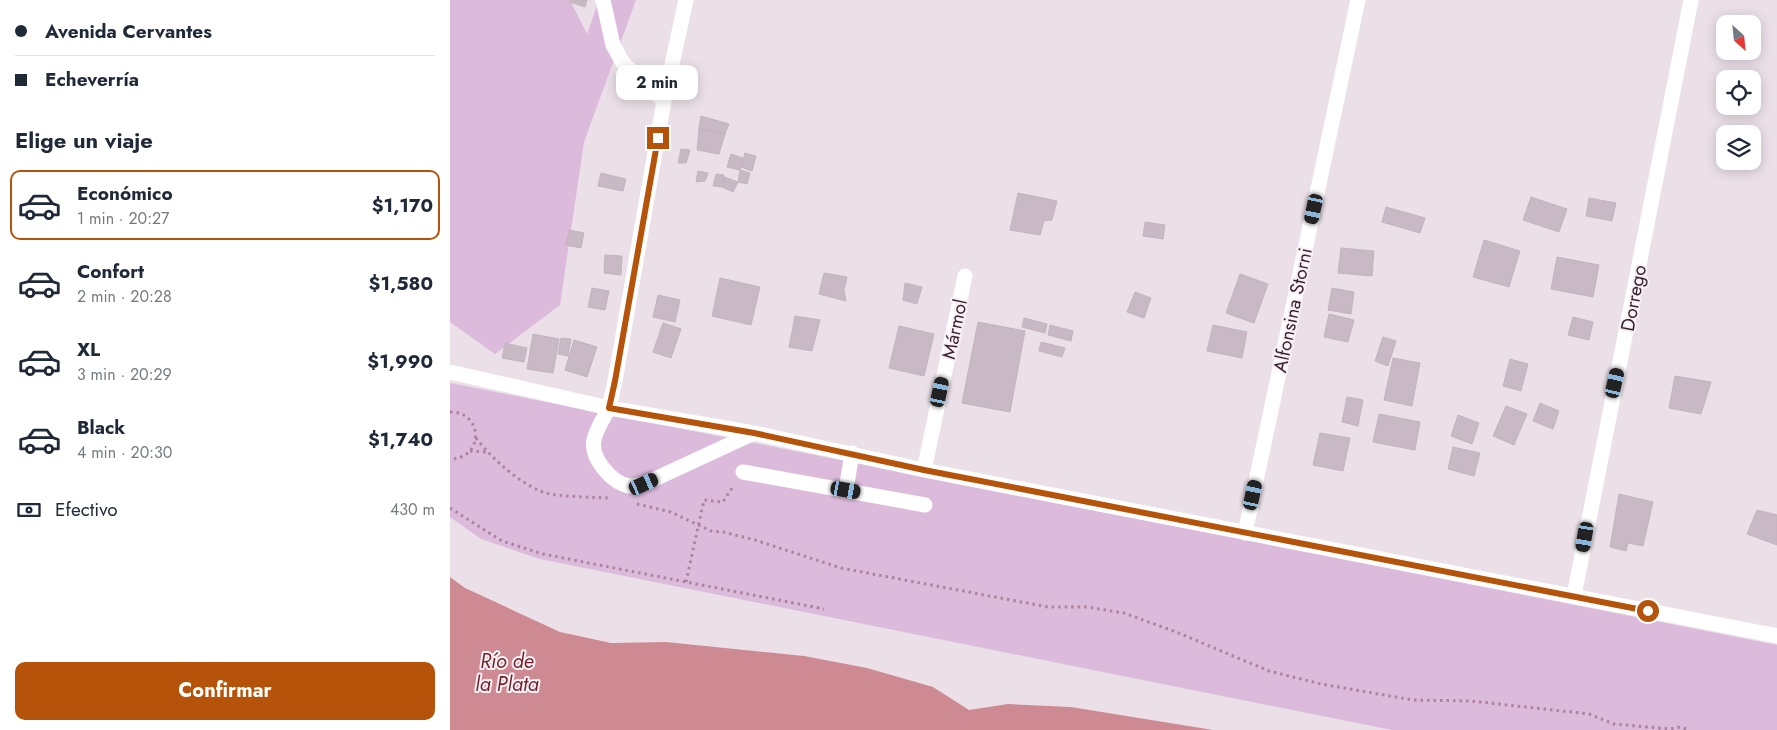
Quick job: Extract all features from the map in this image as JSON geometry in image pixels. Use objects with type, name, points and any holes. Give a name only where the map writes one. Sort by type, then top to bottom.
[{"type":"street","points":[[604,0],[613,45],[623,64],[664,101]]},
{"type":"street","points":[[686,0],[664,101],[615,381],[609,408],[593,441],[598,460],[611,477],[630,486],[644,484],[754,433]]},
{"type":"street","name":"Alfonsina Storni","points":[[1245,533],[1358,0]]},
{"type":"street","name":"Dorrego","points":[[1574,596],[1692,0]]},
{"type":"street","name":"Mármol","points":[[924,470],[965,276]]},
{"type":"street","points":[[450,372],[609,408],[754,433],[924,470],[1777,636]]},
{"type":"street","points":[[846,490],[852,453]]},
{"type":"street","points":[[743,472],[925,505]]},
{"type":"path","points":[[450,412],[460,413],[467,417],[476,430],[476,438],[470,451],[464,456],[450,459]]},
{"type":"path","points":[[476,438],[486,452],[531,487],[549,494],[614,498]]},
{"type":"path","points":[[470,451],[486,452]]},
{"type":"path","points":[[686,582],[704,500],[723,502],[743,472]]},
{"type":"path","points":[[633,503],[670,512],[711,531],[755,540],[841,568],[1048,607],[1087,607],[1124,613],[1269,670],[1321,684],[1413,700],[1471,700],[1589,714],[1614,724],[1670,729],[1680,727],[1689,730]]},
{"type":"path","points":[[450,508],[502,541],[543,554],[824,609]]},
{"type":"shaded area","points":[[450,0],[570,0],[587,34],[599,0],[636,0],[584,142],[560,305],[495,354],[450,322]]},
{"type":"shaded area","points":[[450,383],[1777,645],[1777,730],[1392,730],[540,559],[481,539],[450,517]]},
{"type":"water","name":"Río de la Plata","points":[[450,577],[465,588],[560,632],[611,643],[666,642],[804,656],[867,668],[933,687],[969,710],[1008,704],[1071,707],[1213,730],[450,730]]},
{"type":"building","points":[[570,0],[587,0],[585,7],[570,2]]},
{"type":"building","points":[[701,116],[729,124],[725,134],[699,128]]},
{"type":"building","points":[[699,128],[725,134],[719,154],[697,150]]},
{"type":"building","points":[[681,149],[690,150],[686,163],[678,163]]},
{"type":"building","points":[[745,153],[756,156],[752,171],[741,167]]},
{"type":"building","points":[[731,154],[743,158],[740,170],[727,167]]},
{"type":"building","points":[[740,170],[750,173],[747,184],[738,182]]},
{"type":"building","points":[[698,171],[708,173],[705,181],[696,182]]},
{"type":"building","points":[[601,173],[626,179],[623,191],[598,186]]},
{"type":"building","points":[[716,174],[724,175],[722,187],[713,186]]},
{"type":"building","points":[[724,177],[738,182],[733,192],[722,187]]},
{"type":"building","points":[[1018,193],[1057,201],[1052,220],[1044,221],[1040,235],[1010,230]]},
{"type":"building","points":[[1531,197],[1567,209],[1559,232],[1523,220]]},
{"type":"building","points":[[1589,198],[1616,203],[1612,221],[1586,216]]},
{"type":"building","points":[[1386,207],[1425,218],[1420,233],[1382,222]]},
{"type":"building","points":[[1145,222],[1165,225],[1163,239],[1143,236]]},
{"type":"building","points":[[569,230],[584,233],[581,248],[566,245]]},
{"type":"building","points":[[1484,240],[1520,251],[1509,287],[1473,277]]},
{"type":"building","points":[[1341,248],[1374,251],[1372,276],[1338,273]]},
{"type":"building","points":[[605,255],[622,256],[621,275],[604,273]]},
{"type":"building","points":[[1557,257],[1599,265],[1593,297],[1551,289]]},
{"type":"building","points":[[824,273],[847,277],[844,290],[846,301],[819,294]]},
{"type":"building","points":[[1240,274],[1268,284],[1254,323],[1226,313]]},
{"type":"building","points":[[720,278],[760,287],[751,325],[712,316]]},
{"type":"building","points":[[905,283],[922,287],[917,304],[903,300]]},
{"type":"building","points":[[592,288],[609,291],[605,310],[588,307]]},
{"type":"building","points":[[1332,288],[1354,292],[1351,314],[1328,310]]},
{"type":"building","points":[[1135,292],[1151,298],[1144,318],[1127,312]]},
{"type":"building","points":[[658,295],[680,300],[675,322],[653,317]]},
{"type":"building","points":[[1329,314],[1354,320],[1348,342],[1324,337]]},
{"type":"building","points":[[795,316],[820,320],[812,351],[789,347]]},
{"type":"building","points":[[1573,317],[1593,322],[1589,340],[1568,335]]},
{"type":"building","points":[[1024,318],[1047,324],[1045,333],[1022,327]]},
{"type":"building","points":[[978,322],[1025,331],[1010,412],[962,403]]},
{"type":"building","points":[[663,323],[681,329],[671,358],[653,352]]},
{"type":"building","points":[[1050,325],[1073,331],[1071,341],[1048,335]]},
{"type":"building","points":[[1213,325],[1247,332],[1242,358],[1207,351]]},
{"type":"building","points":[[899,326],[934,334],[924,376],[889,368]]},
{"type":"building","points":[[533,334],[559,339],[553,373],[527,369]]},
{"type":"building","points":[[1383,337],[1396,341],[1388,366],[1375,361]]},
{"type":"building","points":[[561,338],[571,339],[568,356],[558,354]]},
{"type":"building","points":[[574,340],[597,347],[587,377],[565,370]]},
{"type":"building","points":[[1041,342],[1065,348],[1062,357],[1039,351]]},
{"type":"building","points":[[505,343],[527,348],[524,362],[502,358]]},
{"type":"building","points":[[1393,358],[1420,363],[1412,406],[1384,400]]},
{"type":"building","points":[[1510,359],[1528,364],[1521,391],[1503,386]]},
{"type":"building","points":[[1675,376],[1711,382],[1701,414],[1669,408]]},
{"type":"building","points":[[1347,397],[1363,400],[1358,426],[1342,422]]},
{"type":"building","points":[[1540,403],[1559,411],[1553,429],[1533,421]]},
{"type":"building","points":[[1506,406],[1527,414],[1514,445],[1493,436]]},
{"type":"building","points":[[1379,414],[1420,422],[1415,450],[1373,442]]},
{"type":"building","points":[[1458,415],[1479,423],[1472,444],[1451,436]]},
{"type":"building","points":[[1320,433],[1350,438],[1343,471],[1313,465]]},
{"type":"building","points":[[1453,447],[1480,453],[1474,476],[1448,469]]},
{"type":"building","points":[[1619,494],[1653,502],[1643,546],[1628,543],[1626,551],[1610,547]]},
{"type":"building","points":[[1757,510],[1777,515],[1777,545],[1747,534]]},
{"type":"route","points":[[658,138],[609,408],[754,433],[924,470],[1648,611]]}]
